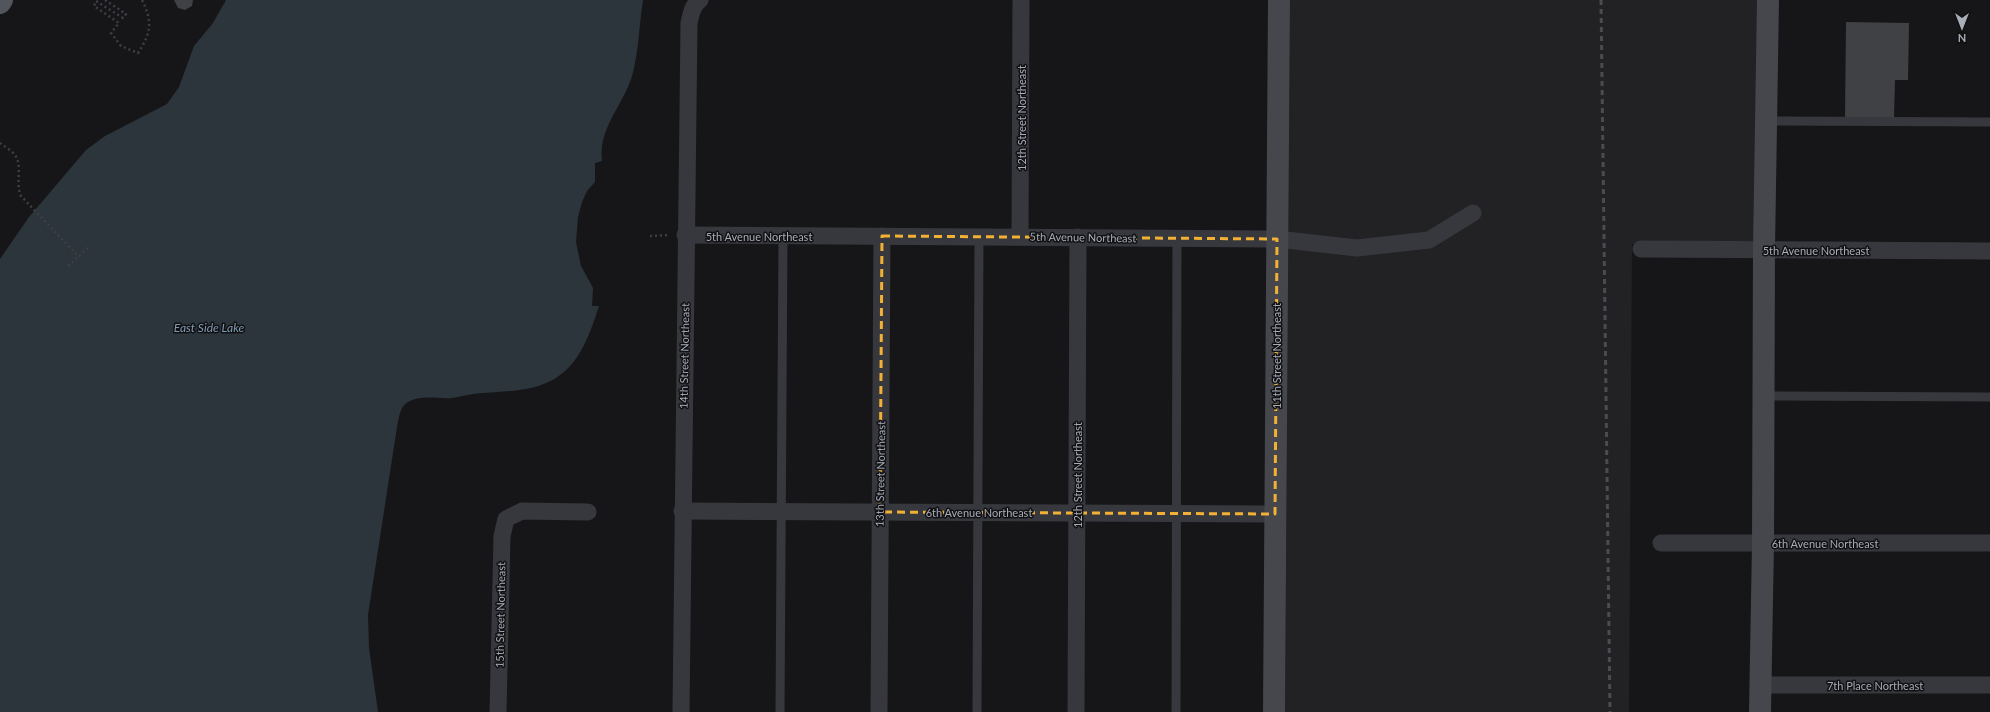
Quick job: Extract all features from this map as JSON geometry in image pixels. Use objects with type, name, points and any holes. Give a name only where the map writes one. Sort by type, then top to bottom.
[{"type":"street","name":"12th Street Northeast","points":[[1020,236],[1021,0]]},
{"type":"street","name":"11th Street Northeast","points":[[1274,712],[1279,0]]},
{"type":"street","points":[[1760,712],[1763,543],[1764,249],[1768,0]]},
{"type":"street","name":"14th Street Northeast","points":[[681,712],[685,235],[689,23],[692,10],[699,1]]},
{"type":"street","name":"5th Avenue Northeast","points":[[685,235],[1020,236],[1277,239],[1357,248],[1429,240],[1474,213]]},
{"type":"street","name":"13th Street Northeast","points":[[878,712],[882,236]]},
{"type":"street","name":"12th Street Northeast","points":[[1076,712],[1078,237]]},
{"type":"street","name":"5th Avenue Northeast","points":[[1641,249],[1990,251]]},
{"type":"street","name":"15th Street Northeast","points":[[498,712],[502,536],[506,519],[522,511],[588,512]]},
{"type":"street","name":"6th Avenue Northeast","points":[[682,511],[1275,514]]},
{"type":"street","name":"6th Avenue Northeast","points":[[1661,543],[1990,543]]},
{"type":"street","name":"7th Place Northeast","points":[[1760,685],[1990,685]]},
{"type":"lane","points":[[1767,121],[1990,122]]},
{"type":"lane","points":[[780,712],[783,236]]},
{"type":"lane","points":[[977,712],[979,236]]},
{"type":"lane","points":[[1176,712],[1178,514],[1177,238]]},
{"type":"lane","points":[[1764,396],[1990,397]]},
{"type":"path","points":[[105,0],[126,14],[123,18],[96,1],[94,6],[119,23],[111,33],[121,46],[138,53],[146,39],[150,19],[142,0]]},
{"type":"path","points":[[0,143],[15,155],[18,169],[18,189],[21,196],[79,257]]},
{"type":"path","points":[[650,236],[685,235]]},
{"type":"path","points":[[68,266],[88,248]]},
{"type":"highlighted area","points":[[882,236],[1277,239],[1275,514],[880,512]]},
{"type":"shaded area","points":[[1290,0],[1760,0],[1760,245],[1632,244],[1629,712],[1285,712]]},
{"type":"water","name":"East Side Lake","points":[[226,0],[643,0],[638,48],[632,76],[607,128],[602,149],[602,161],[595,163],[595,182],[587,191],[578,217],[576,242],[581,266],[593,288],[592,306],[599,306],[584,346],[572,364],[556,378],[547,383],[526,389],[473,394],[452,398],[420,398],[410,401],[402,408],[397,427],[368,615],[369,648],[378,712],[0,712],[0,259],[29,217],[86,150],[105,136],[167,104],[179,87],[194,46],[213,23]]},
{"type":"building","points":[[174,0],[193,0],[192,6],[185,10],[178,8]]},
{"type":"building","points":[[1846,22],[1909,23],[1908,80],[1895,80],[1894,118],[1845,118]]},
{"type":"railway","points":[[1601,0],[1610,712]]}]
